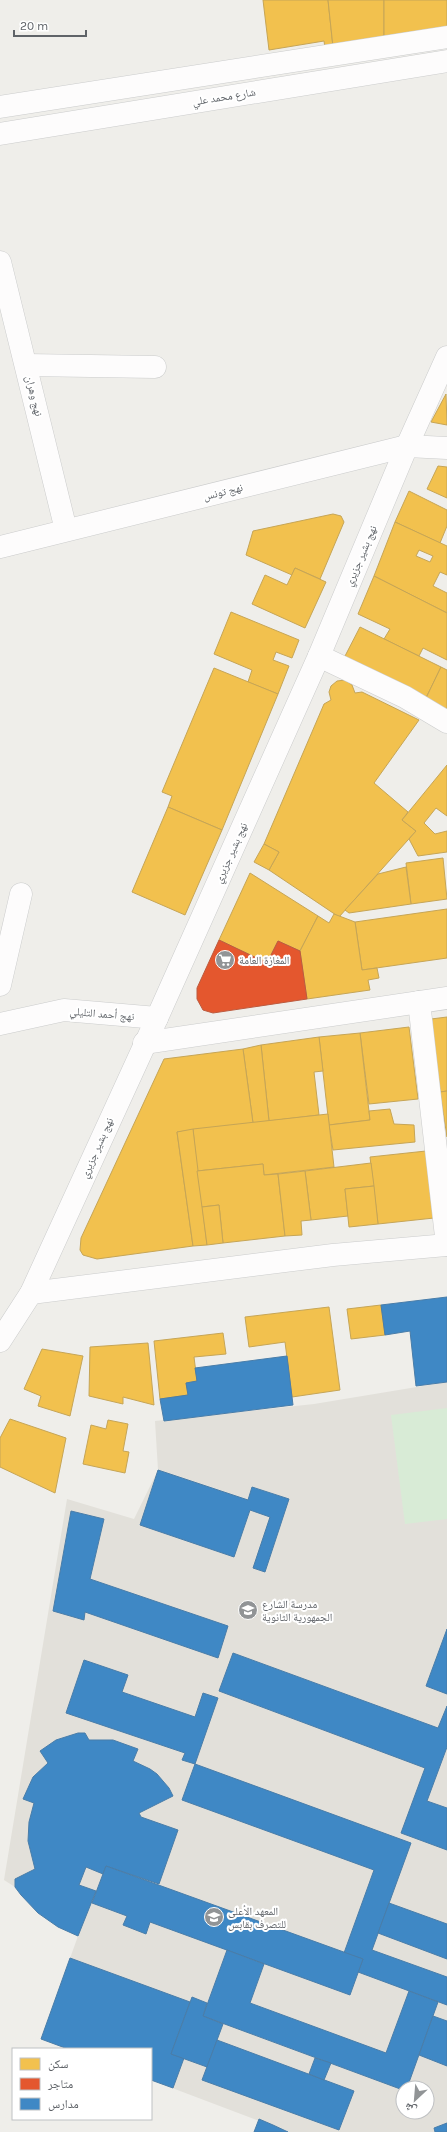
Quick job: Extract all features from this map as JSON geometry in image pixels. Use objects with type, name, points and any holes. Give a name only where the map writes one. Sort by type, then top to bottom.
[{"type":"street","points":[[0,107],[447,37]]},
{"type":"street","name":"شارع محمد علي","points":[[0,134],[447,61]]},
{"type":"street","name":"نهج وهران","points":[[0,262],[8,323],[26,364],[66,530]]},
{"type":"street","name":"نهج بشير جزيري","points":[[0,1342],[32,1293],[144,1043],[157,1018],[319,656],[407,446],[447,357]]},
{"type":"street","points":[[26,364],[155,367]]},
{"type":"street","name":"نهج تونس","points":[[0,547],[407,446],[447,448]]},
{"type":"street","points":[[319,656],[404,697],[447,722]]},
{"type":"street","points":[[0,985],[21,894]]},
{"type":"street","points":[[144,1043],[447,998]]},
{"type":"street","points":[[32,1293],[333,1255],[447,1245],[419,1002]]},
{"type":"street","name":"نهج أحمد التليلي","points":[[0,1024],[64,1010],[157,1018]]},
{"type":"shaded area","points":[[447,1382],[447,2132],[288,2132],[152,2080],[152,2048],[65,2048],[41,2039],[78,1936],[58,1927],[38,1913],[15,1887],[4,1880],[67,1499],[134,1519],[158,1470],[155,1421],[314,1404]]},
{"type":"green space","points":[[447,1408],[447,1519],[405,1524],[391,1415]]},
{"type":"building: سكن","points":[[263,0],[328,0],[333,47],[325,48],[324,41],[269,50]]},
{"type":"building: سكن","points":[[328,0],[384,0],[384,37],[333,47]]},
{"type":"building: سكن","points":[[384,0],[447,0],[447,28],[384,37]]},
{"type":"building: سكن","points":[[446,394],[447,425],[431,422]]},
{"type":"building: سكن","points":[[438,466],[447,467],[447,498],[427,489]]},
{"type":"building: سكن","points":[[409,491],[447,510],[447,526],[440,543],[395,522]]},
{"type":"building: سكن","points":[[333,514],[341,516],[344,522],[320,579],[295,568],[292,575],[246,555],[253,531]]},
{"type":"building: سكن","points":[[395,522],[447,546],[447,575],[440,572],[433,586],[447,593],[447,613],[374,576]],"holes":[[[419,550],[433,556],[430,562],[416,556]]]},
{"type":"building: سكن","points":[[295,568],[326,582],[305,628],[252,604],[265,575],[287,585]]},
{"type":"building: سكن","points":[[374,576],[447,613],[447,660],[423,648],[419,656],[384,639],[390,629],[358,614]]},
{"type":"building: سكن","points":[[231,612],[299,640],[292,658],[276,652],[273,660],[289,666],[278,694],[248,682],[252,670],[214,654]]},
{"type":"building: سكن","points":[[360,627],[441,667],[426,698],[344,658]]},
{"type":"building: سكن","points":[[441,667],[447,670],[447,713],[426,698]]},
{"type":"building: سكن","points":[[214,668],[278,694],[222,830],[168,807],[172,796],[162,792]]},
{"type":"building: سكن","points":[[345,680],[352,685],[355,693],[362,692],[419,720],[374,783],[408,812],[402,820],[416,831],[339,917],[269,870],[279,852],[264,844],[324,704],[331,700],[329,692],[331,686],[337,681]]},
{"type":"building: سكن","points":[[447,765],[447,816],[436,808],[424,823],[435,834],[447,831],[447,852],[418,856],[409,839],[416,831],[402,820]]},
{"type":"building: سكن","points":[[168,807],[222,830],[185,915],[132,892]]},
{"type":"building: سكن","points":[[264,844],[279,852],[269,870],[254,862]]},
{"type":"building: سكن","points":[[443,858],[447,899],[411,904],[406,863]]},
{"type":"building: سكن","points":[[406,867],[411,904],[349,913],[345,910],[378,874]]},
{"type":"building: سكن","points":[[250,873],[318,916],[300,951],[278,941],[267,963],[219,940]]},
{"type":"building: سكن","points":[[447,909],[447,958],[362,970],[355,922]]},
{"type":"building: سكن","points":[[334,914],[355,922],[362,970],[377,968],[379,978],[368,980],[370,990],[307,999],[300,951],[318,916],[329,923]]},
{"type":"building: سكن","points":[[447,1017],[447,1091],[440,1092],[431,1019]]},
{"type":"building: سكن","points":[[409,1027],[418,1099],[369,1104],[360,1033]]},
{"type":"building: سكن","points":[[360,1033],[370,1120],[329,1125],[319,1037]]},
{"type":"building: سكن","points":[[319,1037],[323,1071],[314,1072],[319,1115],[269,1121],[261,1045]]},
{"type":"building: سكن","points":[[261,1045],[269,1121],[253,1123],[243,1049]]},
{"type":"building: سكن","points":[[243,1049],[253,1123],[177,1132],[193,1246],[97,1259],[83,1255],[80,1250],[81,1238],[164,1059]]},
{"type":"building: سكن","points":[[447,1091],[447,1137],[440,1092]]},
{"type":"building: سكن","points":[[390,1109],[394,1124],[414,1125],[415,1142],[333,1150],[329,1125],[370,1120],[369,1111]]},
{"type":"building: سكن","points":[[328,1114],[334,1167],[264,1175],[263,1164],[197,1171],[193,1129]]},
{"type":"building: سكن","points":[[193,1129],[207,1245],[193,1246],[177,1132]]},
{"type":"building: سكن","points":[[426,1151],[434,1218],[378,1224],[370,1157]]},
{"type":"building: سكن","points":[[371,1163],[374,1186],[345,1189],[348,1216],[311,1220],[305,1171]]},
{"type":"building: سكن","points":[[263,1164],[264,1175],[278,1174],[285,1236],[223,1243],[219,1205],[202,1207],[197,1171]]},
{"type":"building: سكن","points":[[305,1171],[311,1220],[301,1221],[302,1235],[285,1236],[278,1174]]},
{"type":"building: سكن","points":[[374,1186],[378,1224],[349,1227],[345,1189]]},
{"type":"building: سكن","points":[[219,1205],[223,1243],[207,1245],[202,1207]]},
{"type":"building: سكن","points":[[381,1305],[385,1335],[351,1339],[347,1309]]},
{"type":"building: سكن","points":[[329,1307],[340,1390],[292,1397],[285,1342],[249,1347],[245,1317]]},
{"type":"building: سكن","points":[[223,1333],[226,1354],[194,1357],[197,1381],[186,1383],[188,1395],[160,1399],[154,1341]]},
{"type":"building: سكن","points":[[148,1343],[154,1405],[123,1397],[123,1404],[89,1396],[90,1347]]},
{"type":"building: سكن","points":[[42,1349],[83,1356],[70,1416],[38,1406],[41,1396],[24,1389]]},
{"type":"building: سكن","points":[[10,1419],[66,1438],[55,1493],[0,1467],[0,1438]]},
{"type":"building: سكن","points":[[108,1420],[128,1424],[123,1451],[129,1452],[125,1473],[83,1464],[91,1425],[106,1429]]},
{"type":"building: متاجر","points":[[219,940],[267,963],[278,941],[300,951],[307,999],[213,1013],[203,1010],[197,999],[197,988]]},
{"type":"building: مدارس","points":[[447,1297],[447,1382],[416,1386],[410,1331],[385,1335],[381,1305]]},
{"type":"building: مدارس","points":[[287,1356],[293,1405],[164,1421],[160,1399],[188,1395],[186,1383],[197,1381],[195,1368]]},
{"type":"building: مدارس","points":[[158,1470],[248,1500],[252,1487],[289,1499],[265,1572],[253,1568],[270,1517],[250,1510],[234,1557],[140,1525]]},
{"type":"building: مدارس","points":[[71,1511],[104,1519],[90,1579],[228,1626],[218,1658],[85,1612],[84,1620],[53,1611]]},
{"type":"building: مدارس","points":[[447,1629],[447,1694],[426,1686]]},
{"type":"building: مدارس","points":[[233,1653],[438,1728],[447,1706],[447,1747],[427,1801],[447,1808],[447,1850],[401,1833],[425,1768],[219,1691]]},
{"type":"building: مدارس","points":[[84,1660],[128,1675],[122,1692],[195,1717],[203,1693],[218,1698],[195,1764],[182,1760],[185,1753],[66,1713]]},
{"type":"building: مدارس","points":[[78,1733],[85,1733],[89,1740],[113,1740],[138,1749],[133,1761],[157,1774],[169,1788],[173,1796],[139,1813],[141,1817],[178,1830],[159,1884],[106,1866],[103,1874],[86,1867],[79,1885],[96,1891],[78,1936],[58,1927],[38,1913],[15,1887],[15,1879],[35,1869],[28,1841],[29,1822],[34,1803],[23,1799],[33,1777],[48,1763],[40,1751],[56,1740]]},
{"type":"building: مدارس","points":[[195,1764],[411,1843],[372,1950],[447,1977],[447,2005],[358,1972],[363,1959],[344,1953],[374,1870],[182,1800]]},
{"type":"building: مدارس","points":[[106,1866],[363,1959],[350,1995],[150,1922],[146,1934],[123,1925],[127,1916],[92,1903]]},
{"type":"building: مدارس","points":[[389,1903],[447,1924],[447,1959],[378,1933]]},
{"type":"building: مدارس","points":[[227,1950],[264,1964],[250,2003],[386,2053],[409,1991],[438,2002],[410,2080],[395,2080],[395,2087],[203,2016]]},
{"type":"building: مدارس","points":[[70,1958],[190,2002],[171,2054],[184,2058],[173,2088],[152,2080],[152,2048],[65,2048],[41,2039]]},
{"type":"building: مدارس","points":[[192,1997],[207,2003],[203,2016],[223,2024],[207,2067],[171,2054]]},
{"type":"building: مدارس","points":[[433,2016],[447,2021],[447,2066],[419,2055]]},
{"type":"building: مدارس","points":[[217,2040],[354,2091],[339,2130],[202,2080]]},
{"type":"building: مدارس","points":[[315,2058],[331,2063],[324,2080],[309,2074]]},
{"type":"building: مدارس","points":[[259,2119],[273,2125],[288,2132],[254,2132]]},
{"type":"building: مدارس","points":[[447,2123],[447,2132],[435,2132],[434,2128]]},
{"type":"place","name":"المغازة العامة","points":[[225,960]]},
{"type":"place","name":"مدرسة الشارع الجمهورية الثانوية","points":[[248,1610]]},
{"type":"place","name":"المعهد الأعلى للتصرف بقابس","points":[[214,1917]]}]
